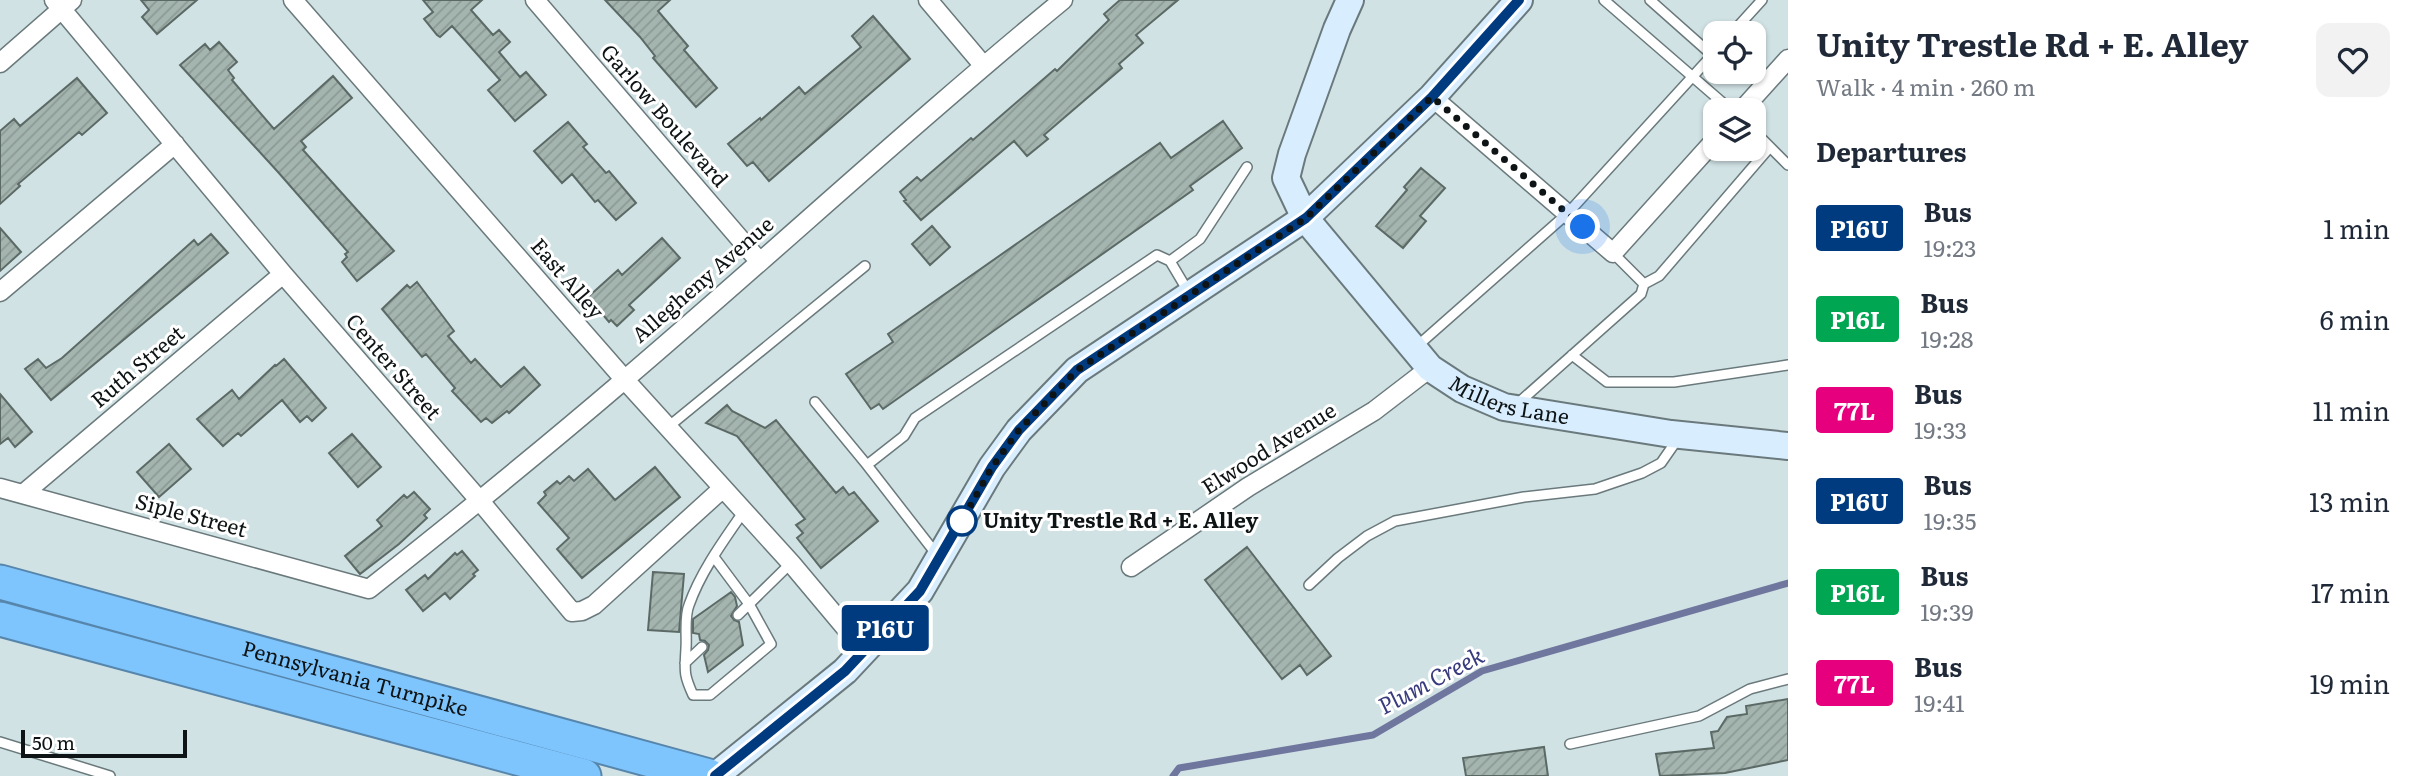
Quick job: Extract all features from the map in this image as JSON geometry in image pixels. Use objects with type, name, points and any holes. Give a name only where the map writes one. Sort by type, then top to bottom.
[{"type":"highway","name":"Pennsylvania Turnpike","points":[[0,582],[709,776]]},
{"type":"highway","name":"Pennsylvania Turnpike","points":[[0,619],[584,776]]},
{"type":"street","name":"East Alley","points":[[293,0],[625,380],[791,563],[864,650]]},
{"type":"street","name":"Garlow Boulevard","points":[[535,0],[758,261]]},
{"type":"street","points":[[928,0],[983,65]]},
{"type":"street","name":"Allegheny Avenue","points":[[369,589],[625,380],[983,65],[1063,0]]},
{"type":"street","name":"Millers Lane","points":[[1350,0],[1292,154],[1286,178],[1306,218],[1422,358],[1479,398],[1512,409],[1681,435],[1788,446]]},
{"type":"street","points":[[715,776],[845,671],[920,591],[992,467],[1019,430],[1077,370],[1306,218],[1432,97],[1518,0]]},
{"type":"street","points":[[0,62],[63,3]]},
{"type":"street","name":"Center Street","points":[[63,3],[283,274],[480,501],[572,612],[594,605],[723,488]]},
{"type":"street","points":[[1753,98],[1788,59]]},
{"type":"street","points":[[1432,97],[1613,253],[1703,153]]},
{"type":"street","points":[[0,292],[175,144]]},
{"type":"street","name":"Ruth Street","points":[[23,494],[283,274]]},
{"type":"street","name":"Elwood Avenue","points":[[1130,567],[1248,487],[1374,411],[1422,358]]},
{"type":"street","name":"Siple Street","points":[[0,488],[369,589]]},
{"type":"lane","points":[[1604,0],[1717,98]]},
{"type":"lane","points":[[1650,0],[1703,44]]},
{"type":"lane","points":[[1743,21],[1762,0]]},
{"type":"lane","points":[[1422,358],[1568,214],[1703,66]]},
{"type":"lane","points":[[1766,143],[1788,165]]},
{"type":"lane","points":[[1512,409],[1641,294],[1644,284],[1659,276],[1770,147]]},
{"type":"lane","points":[[1170,261],[1199,239],[1247,167]]},
{"type":"lane","points":[[1613,253],[1644,284]]},
{"type":"lane","points":[[867,465],[904,436],[915,418],[1157,255],[1170,261],[1190,294]]},
{"type":"lane","points":[[668,427],[865,266]]},
{"type":"lane","points":[[1572,355],[1608,382],[1674,383],[1788,365]]},
{"type":"lane","points":[[815,402],[940,559]]},
{"type":"lane","points":[[1309,585],[1367,536],[1395,521],[1524,497],[1595,489],[1642,473],[1661,463],[1681,435]]},
{"type":"lane","points":[[714,556],[749,604],[771,644],[710,695],[693,695],[684,676],[688,607],[714,556],[744,511]]},
{"type":"lane","points":[[738,615],[791,563]]},
{"type":"lane","points":[[685,663],[702,647]]},
{"type":"lane","points":[[1570,744],[1699,716],[1750,689],[1788,679]]},
{"type":"lane","points":[[0,742],[110,776]]},
{"type":"building","points":[[141,0],[197,0],[157,34],[142,17],[149,10]]},
{"type":"building","points":[[423,0],[482,0],[471,10],[493,35],[499,30],[510,42],[499,52],[520,77],[526,72],[546,95],[515,121],[488,90],[500,80],[452,26],[440,37],[437,35],[424,19],[433,12]]},
{"type":"building","points":[[605,0],[670,0],[658,11],[688,46],[684,50],[717,88],[696,107],[653,58],[655,56],[640,37]]},
{"type":"building","points":[[1120,0],[1178,0],[1136,35],[1143,43],[1119,64],[1122,68],[1044,135],[1048,139],[1027,156],[1014,141],[921,220],[904,201],[906,200],[900,192],[917,177],[921,181],[1055,69],[1057,71],[1109,20],[1104,14]]},
{"type":"building","points":[[873,16],[910,59],[769,181],[753,162],[747,166],[728,144],[799,87],[805,94],[861,47],[852,36]]},
{"type":"building","points":[[219,42],[237,62],[228,70],[234,78],[232,80],[274,129],[333,76],[352,98],[301,141],[306,147],[303,150],[394,251],[357,281],[342,262],[348,252],[180,65],[205,44],[210,50]]},
{"type":"building","points":[[77,78],[107,113],[82,135],[79,132],[18,184],[20,186],[0,204],[0,131],[14,119],[20,126]]},
{"type":"building","points":[[1223,121],[1242,148],[1190,186],[1193,190],[883,409],[879,404],[871,409],[846,374],[893,342],[888,334],[1160,143],[1171,158]]},
{"type":"building","points":[[568,122],[587,144],[583,147],[606,173],[609,171],[636,203],[616,220],[598,200],[595,202],[572,174],[562,183],[534,151]]},
{"type":"building","points":[[1421,168],[1445,188],[1420,216],[1426,221],[1403,248],[1376,226],[1407,190],[1404,187]]},
{"type":"building","points":[[932,226],[950,247],[930,265],[912,244]]},
{"type":"building","points":[[0,228],[21,252],[0,271]]},
{"type":"building","points":[[211,234],[228,253],[51,400],[25,369],[38,359],[46,368],[62,358],[194,240],[198,245]]},
{"type":"building","points":[[662,238],[680,258],[629,305],[634,310],[617,326],[611,320],[609,322],[588,297],[618,270],[622,275]]},
{"type":"building","points":[[417,282],[454,331],[448,336],[471,363],[475,359],[501,387],[524,367],[540,385],[509,413],[507,411],[492,423],[486,418],[481,422],[452,391],[455,388],[426,354],[422,357],[382,309],[407,285],[410,288]]},
{"type":"building","points":[[284,359],[326,408],[312,421],[307,416],[300,422],[282,400],[241,436],[238,433],[223,446],[197,419],[232,390],[239,399]]},
{"type":"building","points":[[0,394],[32,432],[15,447],[8,438],[0,444]]},
{"type":"building","points":[[727,405],[732,411],[765,428],[776,420],[836,493],[843,487],[849,495],[854,492],[878,521],[821,568],[797,538],[803,533],[796,525],[805,519],[737,436],[706,423]]},
{"type":"building","points":[[352,434],[381,467],[358,487],[329,453]]},
{"type":"building","points":[[169,444],[191,469],[159,497],[137,472]]},
{"type":"building","points":[[655,467],[680,497],[582,578],[557,549],[569,538],[538,503],[546,495],[544,492],[557,481],[560,484],[569,476],[574,481],[588,469],[615,500]]},
{"type":"building","points":[[414,492],[430,509],[424,515],[427,518],[360,574],[345,556],[382,526],[377,520],[404,495],[407,498]]},
{"type":"building","points":[[1247,547],[1331,656],[1307,675],[1300,665],[1282,679],[1205,580]]},
{"type":"building","points":[[462,551],[478,570],[473,574],[475,576],[450,599],[445,593],[423,611],[406,590],[425,575],[428,579],[455,553],[457,555]]},
{"type":"building","points":[[653,572],[684,574],[679,632],[648,630]]},
{"type":"building","points":[[731,592],[737,606],[731,616],[739,622],[743,645],[708,672],[704,655],[709,645],[700,640],[699,634],[693,633],[693,619]]},
{"type":"building","points":[[1788,699],[1788,760],[1725,773],[1660,776],[1656,754],[1714,748],[1711,732],[1718,731],[1727,717],[1747,714],[1746,706]]},
{"type":"building","points":[[1544,747],[1548,776],[1466,776],[1463,758]]},
{"type":"waterway","name":"Plum Creek","points":[[1173,776],[1179,768],[1373,735],[1482,671],[1788,583]]},
{"type":"bus line","name":"P16U","points":[[715,776],[845,671],[920,591],[992,467],[1019,430],[1077,370],[1306,218],[1432,97],[1519,0]]},
{"type":"place","name":"Unity Trestle Rd + E. Alley","points":[[962,521]]},
{"type":"route","points":[[962,521],[960,524],[992,467],[1019,430],[1077,370],[1306,218],[1432,97],[1583,227]]}]
